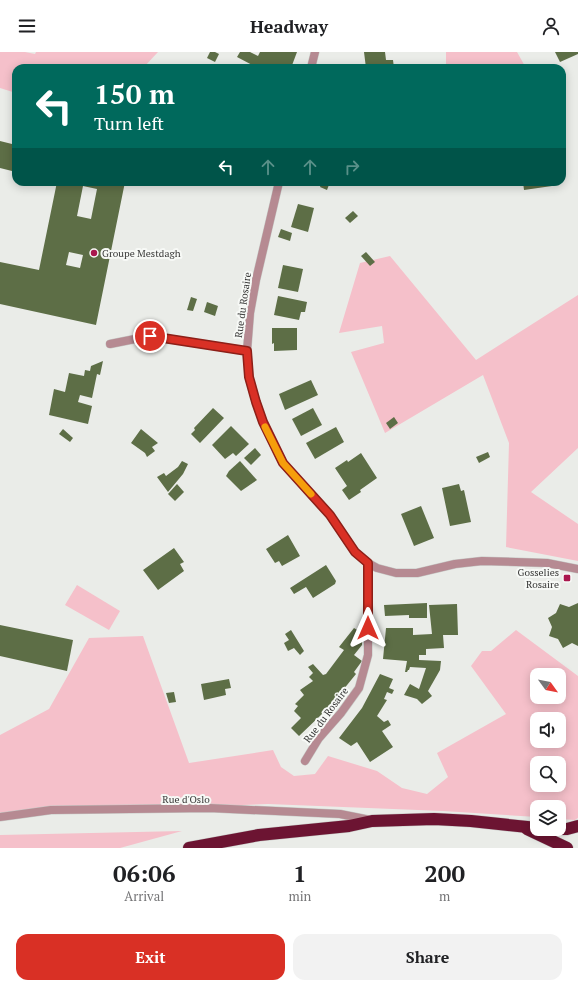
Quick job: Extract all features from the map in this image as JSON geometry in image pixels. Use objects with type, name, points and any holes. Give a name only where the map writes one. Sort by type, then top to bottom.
[{"type":"highway","points":[[189,848],[259,835],[349,826],[372,821],[434,819],[471,821],[530,828]]},
{"type":"highway","points":[[566,829],[578,826]]},
{"type":"highway","points":[[524,828],[567,848]]},
{"type":"street","points":[[312,64],[315,52]]},
{"type":"street","name":"Rue du Rosaire","points":[[278,186],[256,280],[249,320],[247,351],[249,377],[256,402],[263,422],[283,463],[330,515],[355,552],[368,563],[377,568],[396,573],[417,573],[455,564],[482,561],[547,563],[578,569]]},
{"type":"street","points":[[110,344],[150,336],[247,351]]},
{"type":"street","name":"Rue du Rosaire","points":[[305,761],[319,738],[341,713],[359,688],[368,655],[368,563]]},
{"type":"street","name":"Rue d'Oslo","points":[[0,817],[51,810],[209,808],[340,814],[372,821]]},
{"type":"shaded area","points":[[0,52],[25,52],[35,54],[36,52],[158,52],[147,64],[12,64],[12,92],[0,88]]},
{"type":"shaded area","points":[[446,52],[517,52],[524,64],[446,64]]},
{"type":"shaded area","points":[[390,256],[476,360],[578,295],[578,448],[531,492],[578,524],[578,561],[506,547],[509,443],[483,375],[385,433],[351,352],[384,343],[382,326],[339,333],[360,263]]},
{"type":"shaded area","points":[[77,585],[120,611],[109,630],[65,605]]},
{"type":"shaded area","points":[[516,630],[578,676],[578,818],[575,820],[566,819],[566,800],[530,800],[530,817],[443,811],[268,804],[25,813],[0,816],[0,735],[49,709],[89,638],[143,636],[189,763],[273,750],[281,767],[294,776],[315,774],[328,756],[377,771],[402,788],[427,794],[448,777],[437,753],[506,714],[471,666],[482,651],[491,651]]},
{"type":"shaded area","points":[[182,831],[120,848],[0,848],[0,835]]},
{"type":"building","points":[[210,52],[219,54],[215,62],[207,58]]},
{"type":"building","points":[[240,52],[250,52],[258,56],[260,52],[297,52],[292,64],[250,64],[237,57]]},
{"type":"building","points":[[364,52],[385,52],[386,60],[393,60],[394,64],[366,64]]},
{"type":"building","points":[[555,52],[578,52],[578,54],[560,62]]},
{"type":"building","points":[[0,141],[12,144],[12,171],[0,168]]},
{"type":"building","name":"Groupe Mestdagh","points":[[56,186],[83,186],[124,186],[96,325],[0,304],[0,262],[39,270]],"holes":[[[83,186],[97,189],[91,219],[77,216]],[[69,252],[83,255],[80,268],[66,265]]]},
{"type":"building","points":[[320,186],[328,186],[327,190]]},
{"type":"building","points":[[524,186],[552,186],[524,190]]},
{"type":"building","points":[[298,204],[314,208],[308,232],[291,227]]},
{"type":"building","points":[[353,211],[358,216],[350,223],[345,218]]},
{"type":"building","points":[[281,229],[292,233],[290,241],[278,237]]},
{"type":"building","points":[[366,252],[375,262],[370,266],[361,256]]},
{"type":"building","points":[[283,265],[303,269],[298,292],[278,288]]},
{"type":"building","points":[[278,296],[307,302],[305,312],[301,312],[299,320],[274,315]]},
{"type":"building","points":[[191,297],[197,299],[193,311],[187,310]]},
{"type":"building","points":[[207,302],[218,306],[215,316],[204,312]]},
{"type":"building","points":[[272,328],[297,328],[297,350],[274,351],[274,343],[272,344]]},
{"type":"building","points":[[103,361],[100,375],[97,374],[92,398],[80,395],[78,402],[92,406],[88,424],[49,415],[54,389],[65,392],[69,373],[84,376],[85,370],[90,371],[91,366]]},
{"type":"building","points":[[311,380],[318,395],[285,410],[279,394]]},
{"type":"building","points":[[213,408],[224,418],[200,443],[191,434],[195,430],[194,428]]},
{"type":"building","points":[[313,408],[322,425],[301,436],[292,419]]},
{"type":"building","points":[[394,417],[398,423],[390,429],[386,423]]},
{"type":"building","points":[[231,426],[249,444],[236,456],[233,453],[225,459],[212,445]]},
{"type":"building","points":[[336,427],[344,442],[315,459],[306,443]]},
{"type":"building","points":[[63,429],[73,438],[70,442],[59,434]]},
{"type":"building","points":[[141,429],[158,443],[152,447],[155,451],[147,457],[145,453],[131,443]]},
{"type":"building","points":[[255,448],[261,455],[251,465],[244,458]]},
{"type":"building","points":[[488,452],[490,457],[479,463],[476,457]]},
{"type":"building","points":[[361,453],[377,478],[349,500],[342,490],[347,486],[335,468],[347,460],[348,462]]},
{"type":"building","points":[[182,461],[188,464],[183,474],[168,492],[157,477],[164,473],[166,476],[178,467]]},
{"type":"building","points":[[240,461],[257,480],[241,491],[226,476],[229,471]]},
{"type":"building","points":[[177,484],[184,492],[175,501],[168,494]]},
{"type":"building","points":[[459,484],[461,491],[464,490],[471,522],[450,526],[442,488]]},
{"type":"building","points":[[421,506],[434,538],[414,546],[401,514]]},
{"type":"building","points":[[288,535],[300,556],[282,566],[279,561],[275,563],[266,549]]},
{"type":"building","points":[[174,548],[184,562],[180,564],[184,571],[158,590],[143,570]]},
{"type":"building","points":[[326,565],[336,581],[335,584],[313,598],[306,587],[294,594],[290,588]]},
{"type":"building","points":[[427,603],[427,618],[409,618],[409,615],[385,616],[384,605]]},
{"type":"building","points":[[578,603],[578,646],[572,643],[563,648],[558,639],[549,636],[552,627],[548,618],[556,613],[560,604],[569,607]]},
{"type":"building","points":[[457,604],[458,635],[443,635],[444,648],[426,649],[426,655],[419,655],[419,660],[441,661],[440,670],[428,691],[432,696],[422,704],[417,699],[404,695],[410,684],[419,689],[426,668],[410,667],[407,672],[405,672],[407,661],[383,659],[386,628],[413,628],[413,635],[432,634],[429,605]]},
{"type":"building","points":[[0,625],[73,640],[67,671],[0,656]]},
{"type":"building","points":[[354,628],[362,633],[362,645],[354,655],[362,661],[354,672],[356,674],[322,714],[299,736],[291,728],[301,718],[294,711],[298,706],[295,704],[304,695],[300,690],[313,681],[309,677],[313,673],[308,667],[313,664],[323,675],[326,674],[344,650],[339,647]]},
{"type":"building","points":[[291,630],[304,651],[300,655],[294,648],[288,651],[284,643],[289,640],[285,634]]},
{"type":"building","points":[[380,674],[393,679],[389,688],[394,690],[392,694],[387,692],[384,699],[387,700],[377,716],[384,722],[388,720],[391,725],[382,731],[393,747],[370,762],[357,742],[351,746],[339,738],[362,708]]},
{"type":"building","points":[[229,679],[231,688],[225,689],[226,695],[204,700],[201,684]]},
{"type":"building","points":[[174,692],[176,702],[169,703],[166,693]]},
{"type":"slow traffic","points":[[265,427],[283,463],[311,494]]},
{"type":"place","name":"Groupe Mestdagh","points":[[94,253]]},
{"type":"place","name":"Gosselies Rosaire","points":[[567,578]]},
{"type":"route","points":[[150,336],[247,351],[249,377],[256,402],[263,422],[283,463],[330,515],[355,552],[368,563],[368,628]]}]
